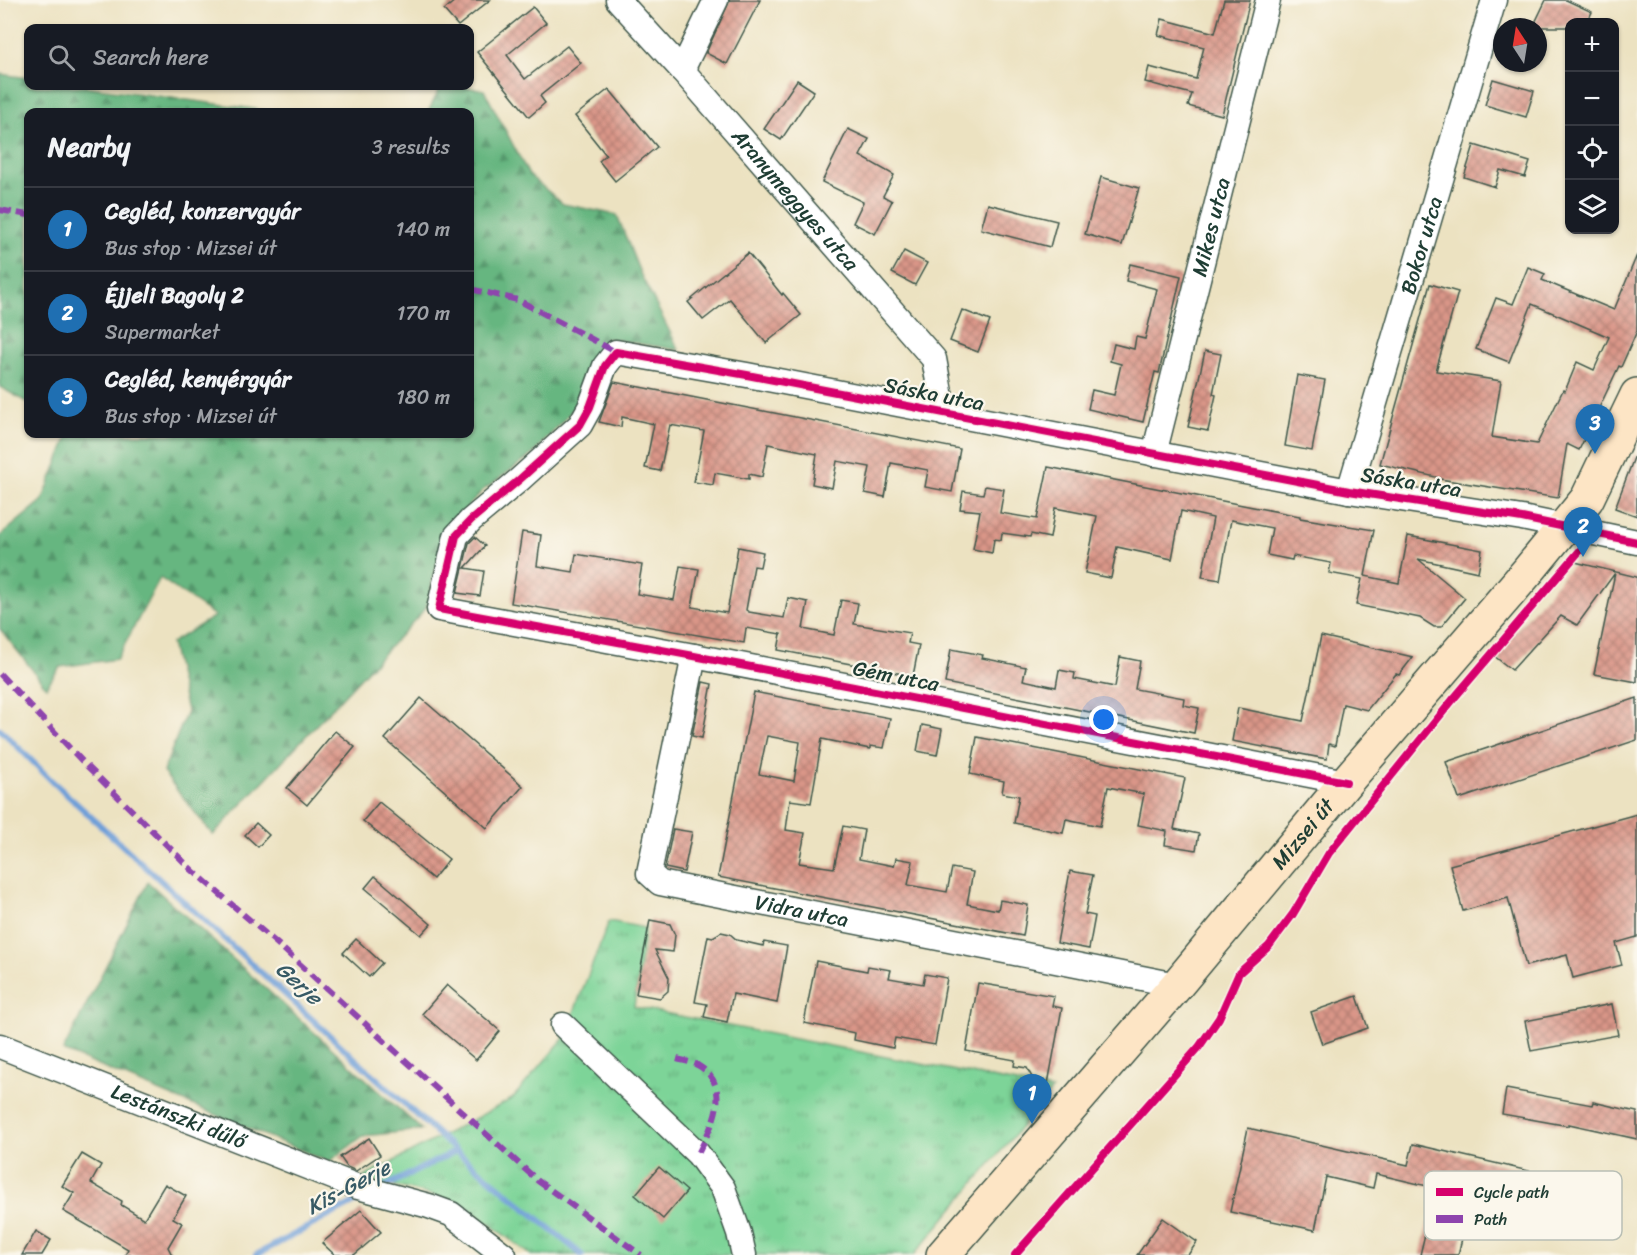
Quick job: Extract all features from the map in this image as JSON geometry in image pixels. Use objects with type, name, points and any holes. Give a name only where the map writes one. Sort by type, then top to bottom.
[{"type":"main road","name":"Mizsei út","points":[[943,1255],[1177,985],[1587,499],[1637,395]]},
{"type":"street","name":"Aranymeggyes utca","points":[[618,0],[682,69],[934,359],[944,414]]},
{"type":"street","points":[[682,69],[716,0]]},
{"type":"street","name":"Mikes utca","points":[[1154,454],[1268,0]]},
{"type":"street","name":"Bokor utca","points":[[1349,491],[1494,0]]},
{"type":"street","name":"Sáska utca","points":[[439,609],[456,536],[471,520],[580,424],[590,407],[605,366],[616,352],[747,375],[1349,491],[1522,518],[1637,542]]},
{"type":"street","name":"Gém utca","points":[[439,609],[1346,782]]},
{"type":"street","name":"Vidra utca","points":[[694,656],[649,873],[660,883],[1177,985]]},
{"type":"street","points":[[563,1025],[698,1154],[723,1188],[739,1233],[744,1255]]},
{"type":"street","name":"Lestánszki dűlő","points":[[0,1046],[358,1187],[451,1214],[504,1255]]},
{"type":"green space","points":[[0,74],[24,77],[24,90],[113,90],[246,108],[24,108],[24,401],[0,387]]},
{"type":"green space","points":[[439,90],[484,90],[529,175],[563,204],[617,215],[640,273],[679,350],[606,338],[580,402],[533,454],[482,491],[444,533],[426,608],[213,835],[163,772],[187,711],[171,643],[215,616],[160,578],[117,659],[60,667],[46,687],[0,629],[0,536],[42,501],[67,438],[474,438],[474,108],[430,108]]},
{"type":"green space","points":[[148,882],[422,1130],[363,1136],[329,1162],[63,1051]]},
{"type":"green space","points":[[609,921],[645,928],[634,1007],[1052,1090],[914,1255],[531,1255],[460,1202],[362,1178],[512,1099],[564,1038]]},
{"type":"building","points":[[456,0],[490,0],[460,24],[456,24],[444,10]]},
{"type":"building","points":[[730,0],[760,0],[727,64],[706,53]]},
{"type":"building","points":[[1224,0],[1250,0],[1222,115],[1188,106],[1192,94],[1145,82],[1149,67],[1196,79],[1204,47],[1158,35],[1162,19],[1215,33]]},
{"type":"building","points":[[1546,0],[1566,0],[1592,12],[1589,18],[1565,18],[1565,27],[1547,27],[1547,18],[1537,18]]},
{"type":"building","points":[[533,7],[546,23],[507,55],[525,79],[567,46],[581,63],[540,96],[545,103],[529,117],[477,52]]},
{"type":"building","points":[[1493,79],[1534,91],[1526,117],[1485,105]]},
{"type":"building","points":[[797,80],[814,91],[781,140],[764,129]]},
{"type":"building","points":[[609,89],[657,147],[615,181],[599,161],[606,155],[575,116]]},
{"type":"building","points":[[848,129],[869,139],[860,156],[894,175],[883,196],[892,201],[875,234],[853,223],[863,202],[822,182]]},
{"type":"building","points":[[1474,145],[1530,162],[1525,177],[1500,170],[1495,187],[1464,177]]},
{"type":"building","points":[[1101,177],[1139,188],[1122,245],[1085,234]]},
{"type":"building","points":[[988,204],[1057,221],[1050,247],[981,229]]},
{"type":"building","points":[[904,251],[927,263],[915,285],[892,273]]},
{"type":"building","points":[[748,253],[801,315],[766,343],[730,299],[703,320],[688,302]]},
{"type":"building","points":[[1637,255],[1637,331],[1579,450],[1567,444],[1558,498],[1440,479],[1380,464],[1430,284],[1458,292],[1436,371],[1501,381],[1492,437],[1537,444],[1563,390],[1565,391],[1577,362],[1594,370],[1609,337],[1532,304],[1509,362],[1476,349],[1496,298],[1513,304],[1528,267],[1545,274],[1542,280],[1614,310]]},
{"type":"building","points":[[1130,264],[1181,276],[1159,373],[1155,372],[1143,422],[1088,409],[1092,390],[1114,395],[1121,364],[1110,361],[1114,344],[1134,349],[1136,337],[1145,339],[1157,289],[1126,281]]},
{"type":"building","points":[[962,310],[990,321],[978,352],[950,341]]},
{"type":"building","points":[[1205,351],[1221,354],[1213,394],[1216,395],[1208,431],[1188,427]]},
{"type":"building","points":[[1297,375],[1325,380],[1312,451],[1285,446]]},
{"type":"building","points":[[614,382],[960,449],[952,492],[925,487],[928,470],[891,463],[885,497],[865,493],[870,467],[837,461],[832,488],[812,484],[817,454],[768,444],[762,477],[749,474],[749,479],[715,473],[713,485],[694,482],[704,431],[670,425],[660,471],[645,468],[654,424],[622,417],[621,427],[599,422]]},
{"type":"building","points":[[1635,455],[1637,455],[1637,516],[1615,508]]},
{"type":"building","points":[[1048,467],[1300,516],[1300,518],[1374,530],[1365,576],[1399,583],[1408,536],[1482,550],[1478,572],[1418,559],[1465,598],[1441,627],[1434,627],[1420,618],[1356,605],[1362,579],[1329,573],[1331,563],[1293,556],[1292,560],[1267,555],[1272,528],[1231,520],[1220,580],[1202,577],[1213,518],[1181,511],[1172,559],[1117,547],[1111,578],[1085,573],[1097,516],[1055,508],[1050,538],[1031,534],[1030,537],[1002,533],[1001,540],[994,539],[992,553],[973,549],[980,511],[960,509],[963,491],[983,494],[985,486],[1004,489],[1000,513],[1037,519]]},
{"type":"building","points":[[522,532],[541,535],[537,566],[573,572],[576,554],[642,565],[637,594],[674,600],[680,566],[699,569],[692,607],[727,613],[738,547],[763,552],[760,567],[754,566],[746,610],[784,618],[788,598],[808,602],[803,629],[834,635],[841,600],[858,603],[854,624],[910,633],[908,643],[919,645],[913,676],[778,650],[781,634],[746,628],[744,643],[511,603]]},
{"type":"building","points":[[475,537],[485,546],[465,568],[484,571],[480,596],[457,593],[469,543]]},
{"type":"building","points":[[1575,562],[1637,577],[1637,682],[1594,674],[1615,573],[1577,625],[1561,616],[1512,670],[1494,656]]},
{"type":"building","points":[[1321,636],[1413,657],[1367,710],[1343,704],[1335,746],[1329,744],[1327,759],[1232,741],[1238,708],[1303,721]]},
{"type":"building","points":[[951,649],[1026,667],[1023,680],[1056,687],[1059,670],[1075,673],[1074,679],[1115,687],[1120,657],[1140,661],[1135,689],[1184,698],[1183,705],[1199,708],[1194,733],[945,683]]},
{"type":"building","points":[[703,682],[712,684],[702,738],[692,736]]},
{"type":"building","points":[[754,692],[890,718],[884,748],[870,746],[870,749],[822,739],[811,803],[790,800],[786,830],[805,833],[799,863],[834,868],[843,826],[864,830],[859,859],[894,866],[896,858],[913,861],[908,885],[947,892],[952,868],[973,872],[967,904],[998,910],[1000,900],[1028,905],[1023,936],[718,877]],"holes":[[[767,736],[800,742],[794,781],[759,774]]]},
{"type":"building","points":[[421,698],[523,786],[487,828],[385,739]]},
{"type":"building","points":[[1637,698],[1637,740],[1459,799],[1446,762]]},
{"type":"building","points":[[922,725],[942,729],[937,755],[917,751]]},
{"type":"building","points":[[335,731],[355,747],[307,805],[287,788]]},
{"type":"building","points":[[977,737],[1185,778],[1174,829],[1199,834],[1196,850],[1165,845],[1167,831],[1138,825],[1144,794],[1108,787],[1100,826],[1066,819],[1063,833],[1014,823],[1019,796],[1002,793],[1004,781],[970,774]]},
{"type":"building","points":[[379,802],[449,859],[433,879],[363,821]]},
{"type":"building","points":[[1637,814],[1637,937],[1616,943],[1622,965],[1573,978],[1567,955],[1526,966],[1508,898],[1463,911],[1450,865]]},
{"type":"building","points":[[256,823],[269,835],[258,847],[245,835]]},
{"type":"building","points":[[673,829],[692,832],[684,872],[665,868]]},
{"type":"building","points":[[1070,871],[1093,875],[1085,914],[1095,916],[1089,949],[1057,943]]},
{"type":"building","points":[[375,876],[431,924],[421,935],[365,888]]},
{"type":"building","points":[[650,920],[670,924],[675,935],[673,952],[655,950],[669,978],[668,991],[660,998],[636,994]]},
{"type":"building","points":[[721,932],[730,934],[737,940],[763,946],[764,942],[787,946],[777,1003],[733,994],[727,1022],[704,1017],[707,1004],[695,1002],[708,936],[713,937]]},
{"type":"building","points":[[356,939],[382,963],[369,977],[343,953]]},
{"type":"building","points":[[816,961],[867,971],[868,966],[891,970],[889,978],[923,984],[925,974],[947,978],[935,1045],[895,1038],[893,1048],[854,1040],[855,1033],[804,1023]]},
{"type":"building","points":[[978,983],[1054,996],[1052,1006],[1062,1008],[1048,1084],[1034,1081],[1027,1068],[1014,1066],[1015,1060],[966,1051]]},
{"type":"building","points":[[447,985],[500,1031],[476,1060],[422,1014]]},
{"type":"building","points":[[1357,996],[1368,1028],[1322,1044],[1311,1012]]},
{"type":"building","points":[[1612,1004],[1618,1035],[1531,1051],[1525,1021]]},
{"type":"building","points":[[1506,1089],[1592,1105],[1593,1102],[1637,1112],[1637,1139],[1569,1124],[1569,1126],[1502,1114]]},
{"type":"building","points":[[1248,1128],[1408,1165],[1413,1144],[1529,1171],[1424,1171],[1424,1185],[1376,1174],[1373,1188],[1326,1177],[1315,1230],[1230,1212]]},
{"type":"building","points":[[369,1138],[380,1155],[356,1171],[347,1167],[340,1157]]},
{"type":"building","points":[[82,1154],[101,1165],[91,1183],[122,1201],[121,1205],[144,1219],[165,1184],[186,1196],[173,1218],[182,1223],[168,1247],[172,1255],[125,1255],[128,1249],[63,1211],[74,1193],[62,1186]]},
{"type":"building","points":[[659,1167],[687,1191],[663,1219],[635,1195]]},
{"type":"building","points":[[361,1210],[381,1232],[354,1255],[335,1255],[322,1243]]},
{"type":"building","points":[[1163,1218],[1197,1242],[1188,1255],[1137,1255]]},
{"type":"building","points":[[36,1231],[51,1240],[42,1255],[22,1255]]},
{"type":"building","points":[[1424,1238],[1462,1240],[1458,1255],[1420,1255]]},
{"type":"waterway","name":"Gerje","points":[[0,729],[53,782],[456,1151],[582,1255]]},
{"type":"waterway","name":"Kis-Gerje","points":[[384,1187],[456,1151]]},
{"type":"waterway","name":"Kis-Gerje","points":[[256,1255],[364,1197]]},
{"type":"marked path","points":[[0,210],[24,214]]},
{"type":"marked path","points":[[474,290],[518,300],[616,352]]},
{"type":"marked path","points":[[0,674],[82,761],[192,870],[281,947],[538,1181],[641,1255]]},
{"type":"marked path","points":[[677,1059],[699,1066],[710,1075],[715,1085],[716,1108],[709,1132],[698,1154]]},
{"type":"cycle path","points":[[1346,782],[439,609],[456,536],[471,520],[580,425],[590,407],[605,366],[616,352],[747,375],[1349,491],[1522,518],[1637,542]]},
{"type":"cycle path","points":[[1015,1255],[1199,1047],[1219,1018],[1239,973],[1269,946],[1293,914],[1329,853],[1455,697],[1594,534]]},
{"type":"place","name":"Cegléd, kenyérgyár","points":[[1595,454]]},
{"type":"place","name":"Éjjeli Bagoly 2","points":[[1583,557]]},
{"type":"place","name":"Cegléd, konzervgyár","points":[[1032,1124]]}]
